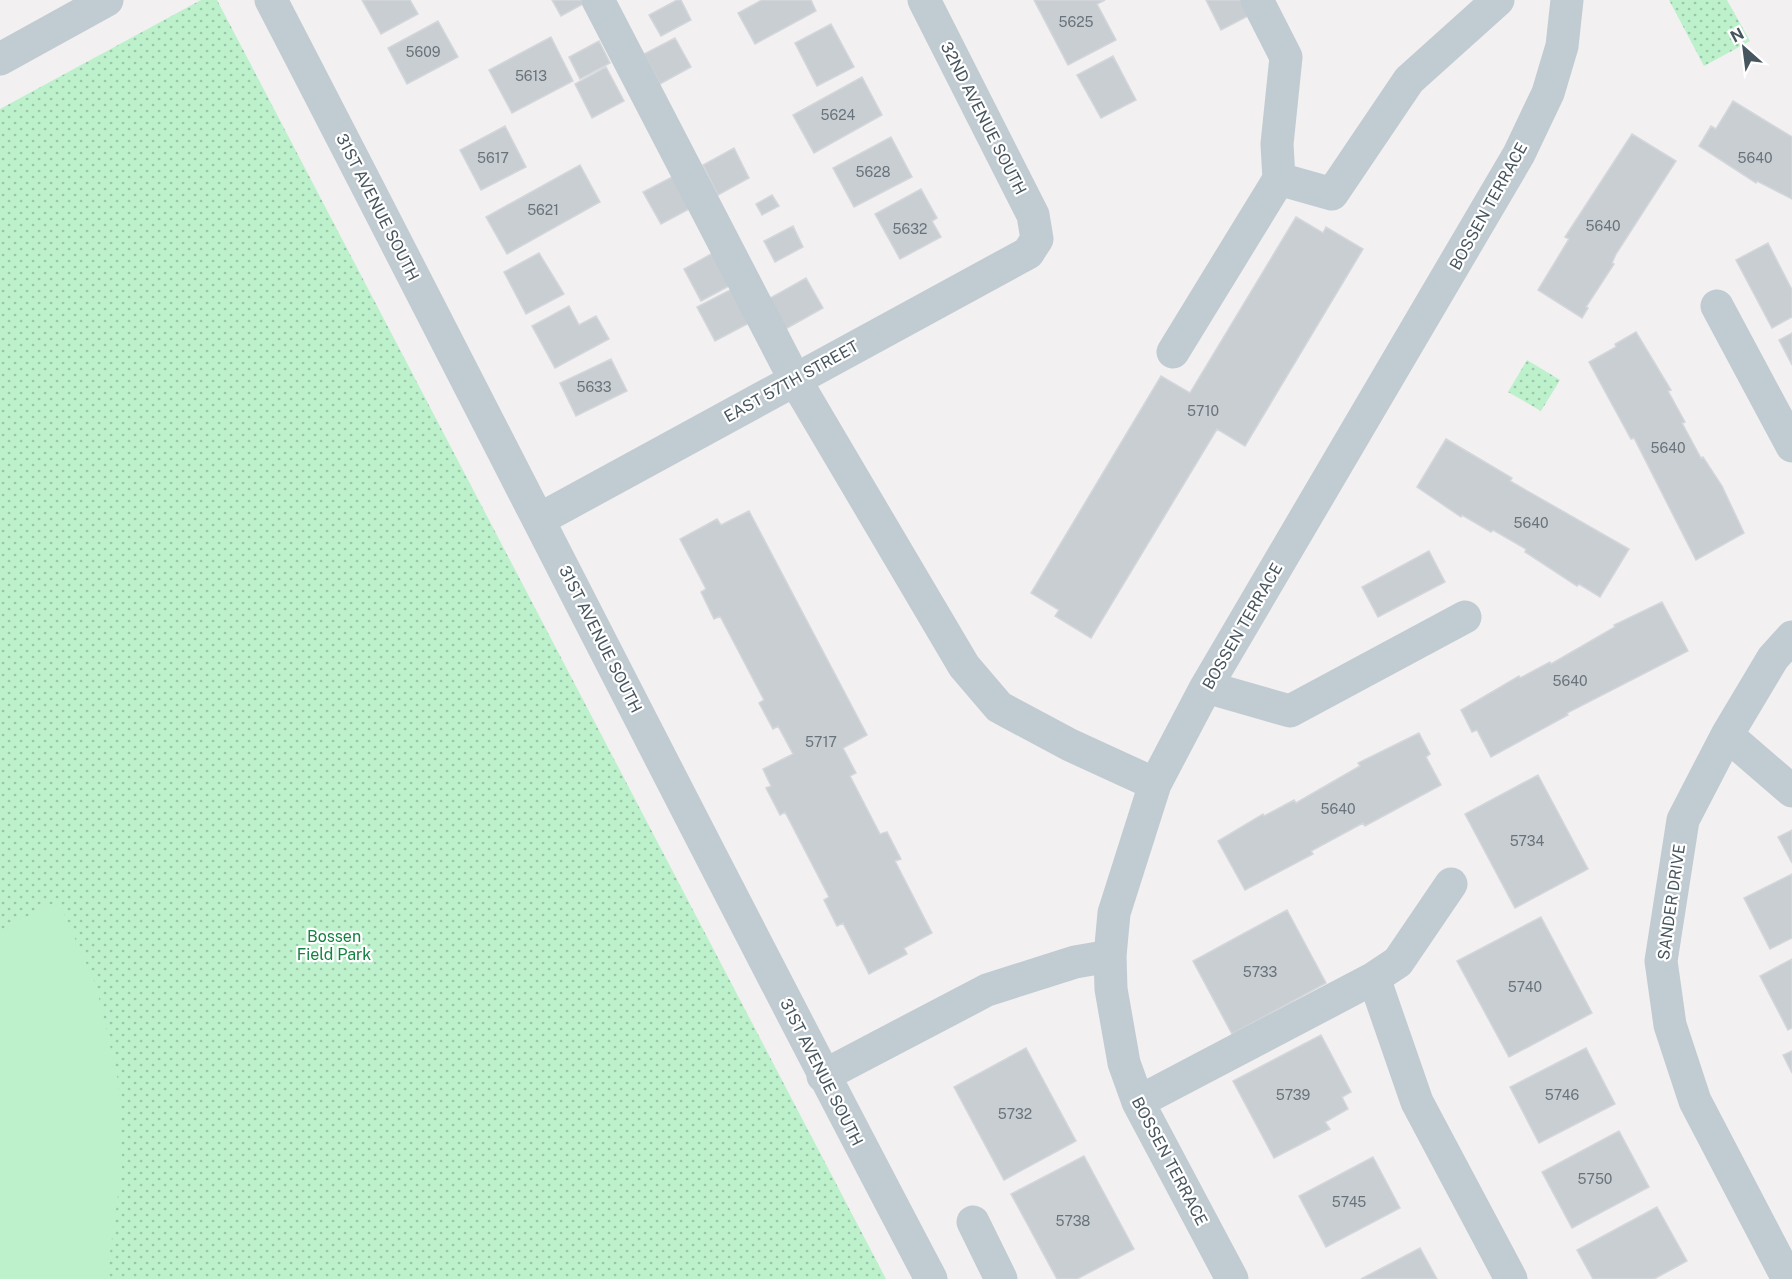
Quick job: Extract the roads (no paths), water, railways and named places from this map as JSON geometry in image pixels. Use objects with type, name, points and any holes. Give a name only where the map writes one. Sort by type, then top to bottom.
[{"type":"street","points":[[2,52],[107,0]]},
{"type":"street","name":"31ST AVENUE SOUTH","points":[[271,0],[540,519],[823,1076],[931,1279]]},
{"type":"street","points":[[598,0],[794,378],[964,666],[999,707],[1070,745],[1155,784]]},
{"type":"street","name":"32ND AVENUE SOUTH","points":[[924,0],[1033,215],[1037,239]]},
{"type":"street","points":[[1173,352],[1279,179],[1277,144],[1287,57],[1257,0]]},
{"type":"street","points":[[1279,179],[1332,194],[1409,80],[1498,0]]},
{"type":"street","name":"BOSSEN TERRACE","points":[[1232,1279],[1138,1102],[1124,1063],[1112,989],[1110,956],[1114,913],[1155,784],[1206,687],[1519,154],[1548,93],[1562,46],[1567,0]]},
{"type":"street","name":"EAST 57TH STREET","points":[[540,519],[794,378],[1028,253],[1037,239]]},
{"type":"street","points":[[1717,306],[1789,433]]},
{"type":"street","points":[[1206,687],[1290,711],[1465,617]]},
{"type":"street","name":"SANDER DRIVE","points":[[1788,1279],[1695,1101],[1670,1025],[1661,961],[1683,820],[1727,735],[1773,658],[1792,637]]},
{"type":"street","points":[[1727,735],[1792,791]]},
{"type":"street","points":[[1138,1102],[1374,978],[1398,962],[1451,884]]},
{"type":"street","points":[[823,1076],[987,990],[1075,962],[1110,956]]},
{"type":"street","points":[[1374,978],[1417,1102],[1511,1279]]},
{"type":"street","points":[[973,1222],[1001,1279]]},
{"type":"park label","name":"Bossen Field Park","points":[[334,945]]}]
